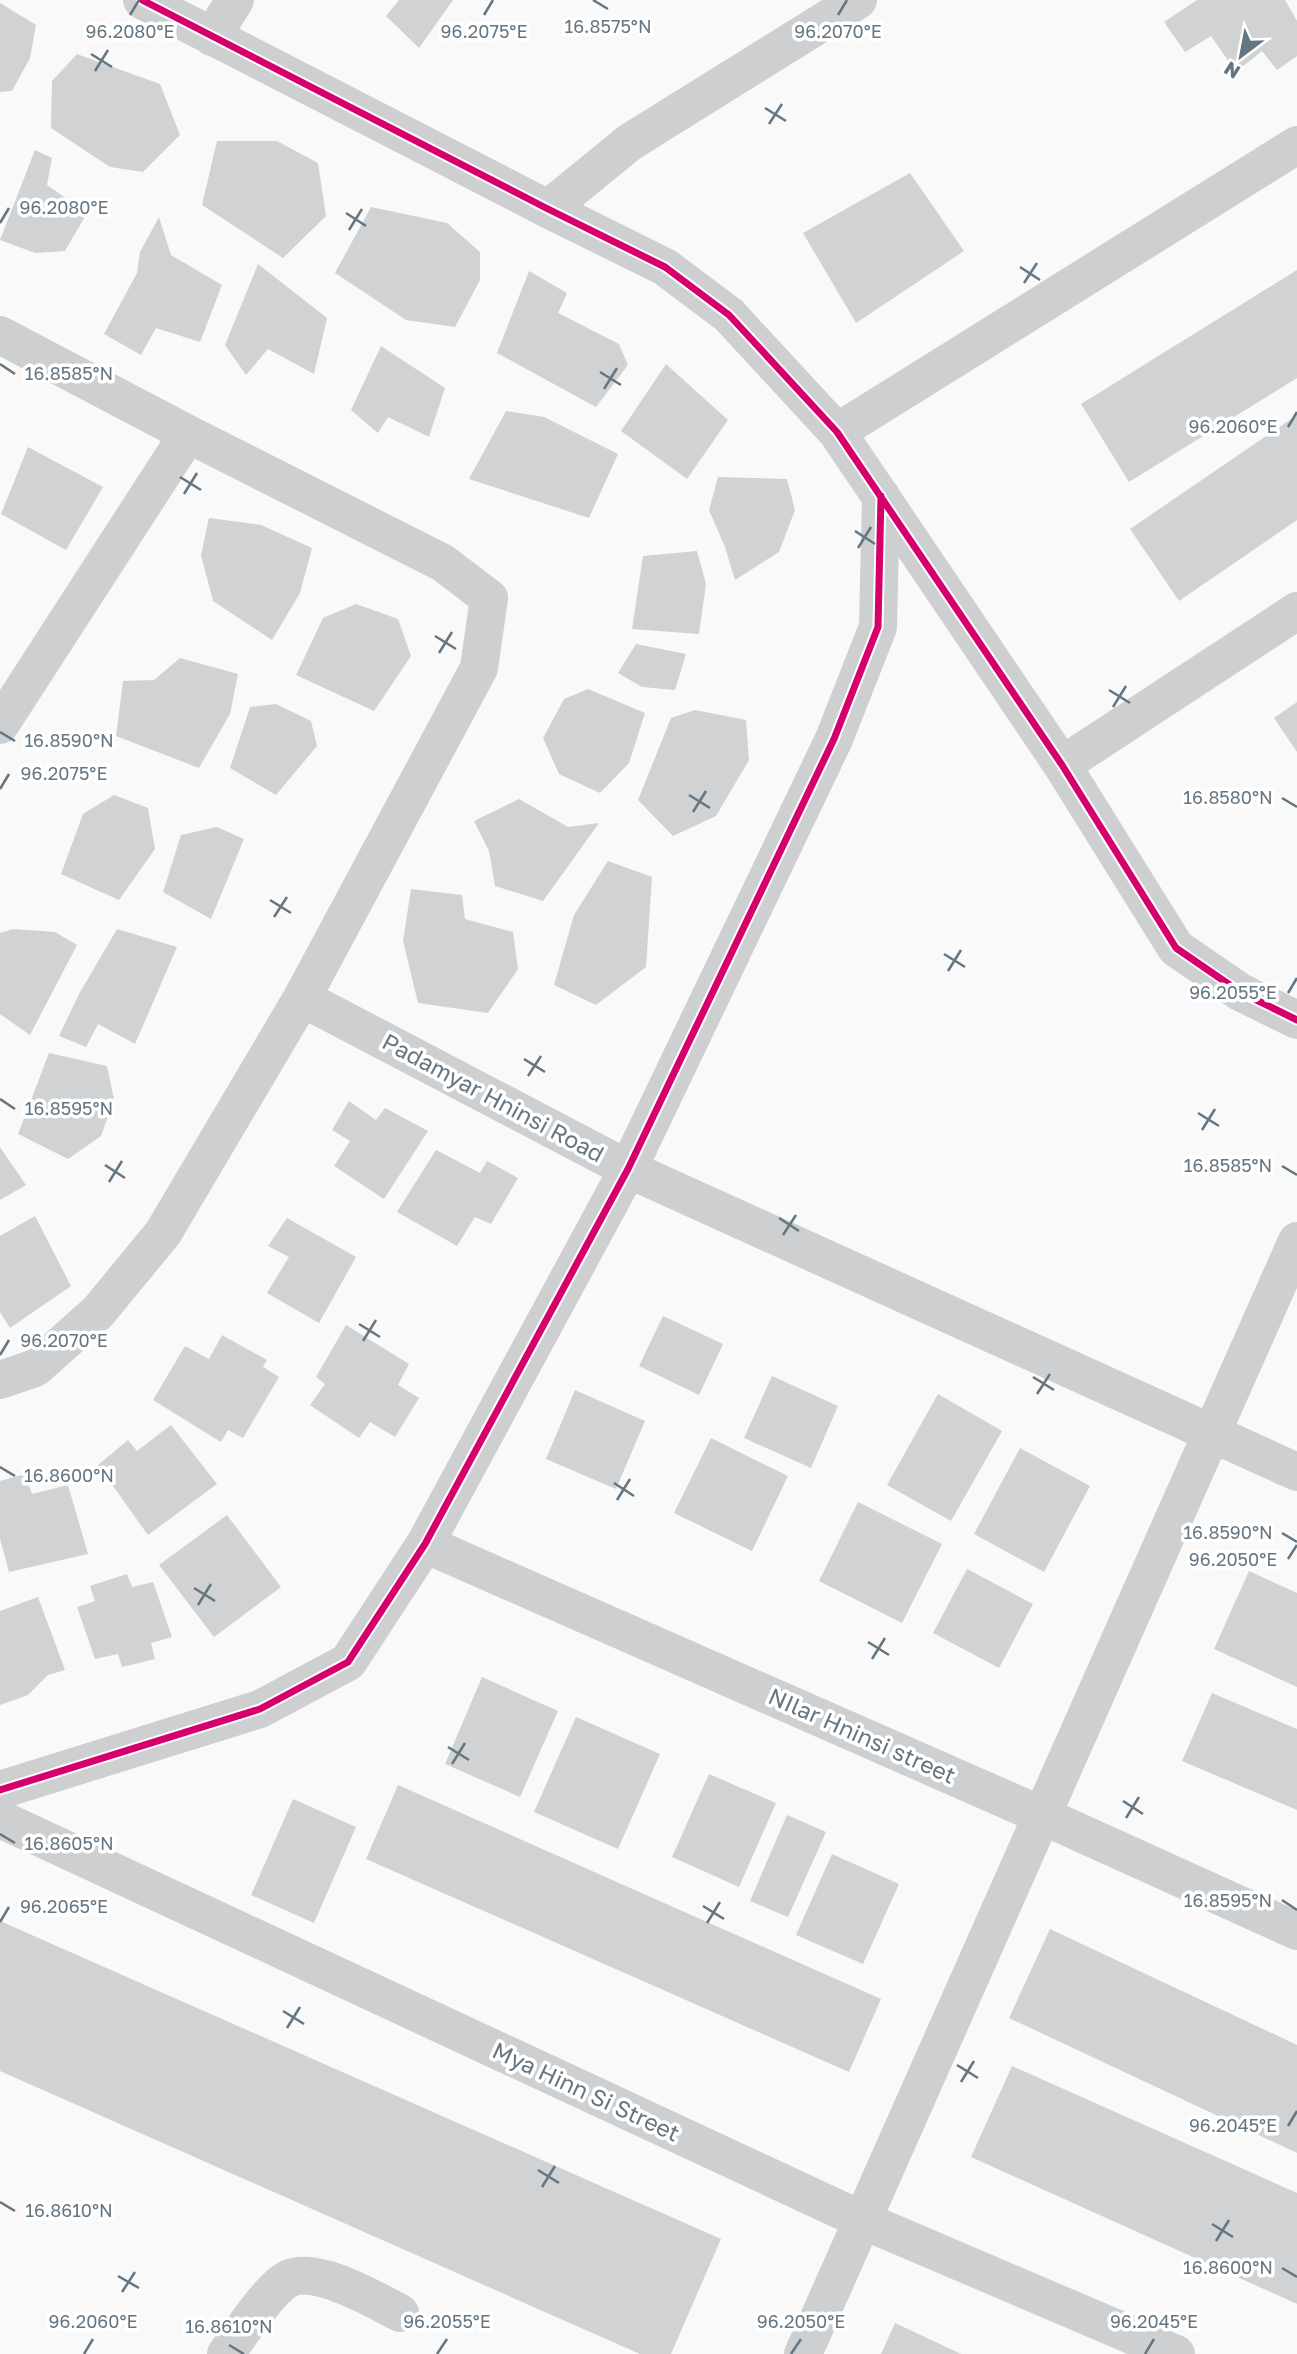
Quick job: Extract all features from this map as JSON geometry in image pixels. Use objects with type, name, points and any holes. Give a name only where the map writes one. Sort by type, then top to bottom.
[{"type":"street","points":[[142,0],[665,267],[729,315],[837,432],[1062,765],[1176,948],[1240,992],[1297,1020]]},
{"type":"street","points":[[212,37],[235,0]]},
{"type":"street","points":[[548,209],[630,142],[858,0]]},
{"type":"street","points":[[837,432],[1297,145]]},
{"type":"street","points":[[0,335],[443,563],[489,598],[480,668],[302,998],[163,1233],[98,1312],[35,1368],[0,1380]]},
{"type":"street","points":[[0,725],[188,434]]},
{"type":"street","points":[[0,1790],[260,1709],[348,1662],[425,1544],[628,1168],[834,739],[878,627],[881,496]]},
{"type":"street","points":[[1062,765],[1297,611]]},
{"type":"street","name":"Padamyar Hninsi Road","points":[[302,998],[628,1168],[1297,1472]]},
{"type":"street","points":[[803,2354],[1297,1241]]},
{"type":"street","name":"NIlar Hninsi street","points":[[425,1544],[1041,1815],[1297,1931]]},
{"type":"street","name":"Mya Hinn Si Street","points":[[0,1819],[862,2220],[1176,2354]]},
{"type":"street","points":[[226,2354],[273,2291],[289,2278],[307,2276],[344,2285],[400,2313]]},
{"type":"building","points":[[399,0],[453,0],[419,48],[386,16]]},
{"type":"building","points":[[1197,0],[1285,0],[1297,21],[1297,56],[1277,70],[1262,51],[1236,72],[1211,36],[1185,52],[1164,22]]},
{"type":"building","points":[[0,3],[36,25],[30,58],[12,91],[0,92]]},
{"type":"building","points":[[77,54],[160,84],[180,135],[143,172],[110,167],[51,128],[52,81]]},
{"type":"building","points":[[217,141],[277,141],[318,163],[326,216],[283,258],[202,205]]},
{"type":"building","points":[[35,150],[52,158],[47,185],[87,213],[65,251],[35,253],[0,240]]},
{"type":"building","points":[[910,173],[964,251],[856,323],[803,233]]},
{"type":"building","points":[[371,207],[447,223],[480,252],[480,280],[455,327],[406,320],[335,273]]},
{"type":"building","points":[[159,217],[171,255],[222,285],[200,342],[156,328],[141,355],[104,334],[137,273],[140,252]]},
{"type":"building","points":[[258,264],[327,318],[314,374],[268,349],[246,375],[225,345]]},
{"type":"building","points":[[1297,270],[1297,378],[1129,482],[1081,404]]},
{"type":"building","points":[[529,271],[567,293],[558,313],[619,344],[628,365],[596,407],[497,353]]},
{"type":"building","points":[[381,346],[445,388],[429,437],[388,417],[378,433],[351,410]]},
{"type":"building","points":[[666,364],[728,420],[687,479],[621,431]]},
{"type":"building","points":[[506,411],[544,417],[618,454],[589,518],[469,479]]},
{"type":"building","points":[[1297,415],[1297,520],[1179,601],[1130,529]]},
{"type":"building","points":[[28,447],[103,487],[66,550],[1,514]]},
{"type":"building","points":[[718,477],[787,479],[795,510],[779,552],[735,580],[725,547],[709,510]]},
{"type":"building","points":[[209,518],[261,525],[312,548],[300,593],[272,640],[213,601],[201,555]]},
{"type":"building","points":[[697,551],[706,584],[699,634],[632,629],[643,556]]},
{"type":"building","points":[[356,604],[398,619],[411,656],[374,711],[296,675],[323,618]]},
{"type":"building","points":[[636,644],[686,654],[675,690],[642,687],[618,673]]},
{"type":"building","points":[[180,658],[238,674],[230,714],[199,768],[116,736],[123,681],[154,680]]},
{"type":"building","points":[[588,689],[645,713],[629,763],[600,793],[559,774],[543,738],[564,699]]},
{"type":"building","points":[[1297,702],[1297,752],[1274,718]]},
{"type":"building","points":[[276,704],[311,721],[317,746],[276,795],[230,768],[250,707]]},
{"type":"building","points":[[695,710],[746,720],[749,760],[716,816],[673,836],[638,800],[671,718]]},
{"type":"building","points":[[114,795],[148,808],[155,849],[119,900],[61,874],[83,814]]},
{"type":"building","points":[[519,799],[568,827],[599,823],[543,901],[495,886],[489,851],[474,821]]},
{"type":"building","points":[[217,827],[244,839],[211,919],[163,892],[181,835]]},
{"type":"building","points":[[608,861],[652,877],[646,967],[596,1005],[554,985],[574,915]]},
{"type":"building","points":[[411,889],[462,895],[465,919],[513,932],[518,969],[488,1013],[418,1003],[403,941]]},
{"type":"building","points":[[13,929],[55,932],[77,945],[30,1035],[0,1014],[0,933]]},
{"type":"building","points":[[117,929],[177,947],[135,1044],[98,1024],[86,1047],[59,1036],[79,994]]},
{"type":"building","points":[[49,1053],[107,1066],[114,1099],[101,1136],[68,1159],[18,1134]]},
{"type":"building","points":[[349,1101],[376,1120],[385,1108],[428,1131],[384,1199],[334,1166],[350,1141],[332,1130]]},
{"type":"building","points":[[0,1147],[26,1185],[0,1200]]},
{"type":"building","points":[[436,1150],[480,1173],[487,1161],[518,1178],[491,1224],[475,1217],[457,1246],[397,1212]]},
{"type":"building","points":[[35,1216],[71,1286],[10,1328],[0,1312],[0,1236]]},
{"type":"building","points":[[287,1218],[356,1257],[319,1323],[267,1293],[289,1257],[268,1246]]},
{"type":"building","points":[[663,1316],[723,1344],[699,1395],[639,1366]]},
{"type":"building","points":[[346,1325],[409,1364],[398,1385],[419,1398],[395,1437],[370,1422],[359,1438],[310,1405],[325,1384],[316,1377]]},
{"type":"building","points":[[222,1335],[267,1360],[263,1367],[279,1377],[243,1438],[228,1430],[221,1442],[153,1400],[185,1346],[209,1359]]},
{"type":"building","points":[[772,1376],[838,1406],[811,1468],[744,1438]]},
{"type":"building","points":[[575,1390],[645,1421],[616,1489],[546,1459]]},
{"type":"building","points":[[938,1394],[1002,1431],[951,1521],[887,1485]]},
{"type":"building","points":[[171,1425],[217,1484],[148,1535],[98,1465],[128,1440],[137,1451]]},
{"type":"building","points":[[711,1438],[788,1476],[752,1551],[674,1513]]},
{"type":"building","points":[[1020,1448],[1090,1486],[1044,1572],[974,1534]]},
{"type":"building","points":[[25,1474],[32,1494],[68,1485],[88,1554],[9,1572],[0,1539],[0,1481]]},
{"type":"building","points":[[858,1502],[942,1544],[902,1623],[819,1581]]},
{"type":"building","points":[[227,1515],[281,1587],[214,1637],[159,1565]]},
{"type":"building","points":[[967,1569],[1033,1604],[999,1668],[933,1633]]},
{"type":"building","points":[[1249,1571],[1297,1593],[1297,1687],[1214,1649]]},
{"type":"building","points":[[127,1574],[132,1587],[153,1582],[172,1637],[151,1643],[155,1659],[122,1667],[118,1654],[95,1659],[77,1607],[95,1601],[90,1586]]},
{"type":"building","points":[[38,1597],[65,1670],[48,1675],[28,1695],[0,1705],[0,1611]]},
{"type":"building","points":[[482,1677],[558,1711],[520,1797],[445,1764]]},
{"type":"building","points":[[1212,1693],[1297,1729],[1297,1810],[1182,1761]]},
{"type":"building","points":[[576,1717],[660,1754],[618,1849],[534,1812]]},
{"type":"building","points":[[709,1774],[776,1803],[739,1887],[672,1857]]},
{"type":"building","points":[[398,1785],[881,1999],[849,2072],[366,1859]]},
{"type":"building","points":[[293,1799],[356,1827],[314,1923],[251,1895]]},
{"type":"building","points":[[787,1815],[826,1832],[788,1917],[750,1901]]},
{"type":"building","points":[[832,1854],[899,1884],[863,1964],[796,1935]]},
{"type":"building","points":[[0,1921],[721,2239],[671,2354],[640,2354],[0,2071]]},
{"type":"building","points":[[1050,1929],[1297,2045],[1297,2153],[1009,2018]]},
{"type":"building","points":[[1012,2066],[1297,2193],[1297,2304],[971,2157]]},
{"type":"building","points":[[895,2323],[961,2354],[881,2354]]},
{"type":"cycle path","points":[[142,0],[665,267],[729,315],[837,432],[1062,765],[1176,948],[1240,992],[1297,1020]]},
{"type":"cycle path","points":[[0,1790],[260,1709],[348,1662],[425,1544],[628,1169],[834,739],[878,627],[881,496]]}]
